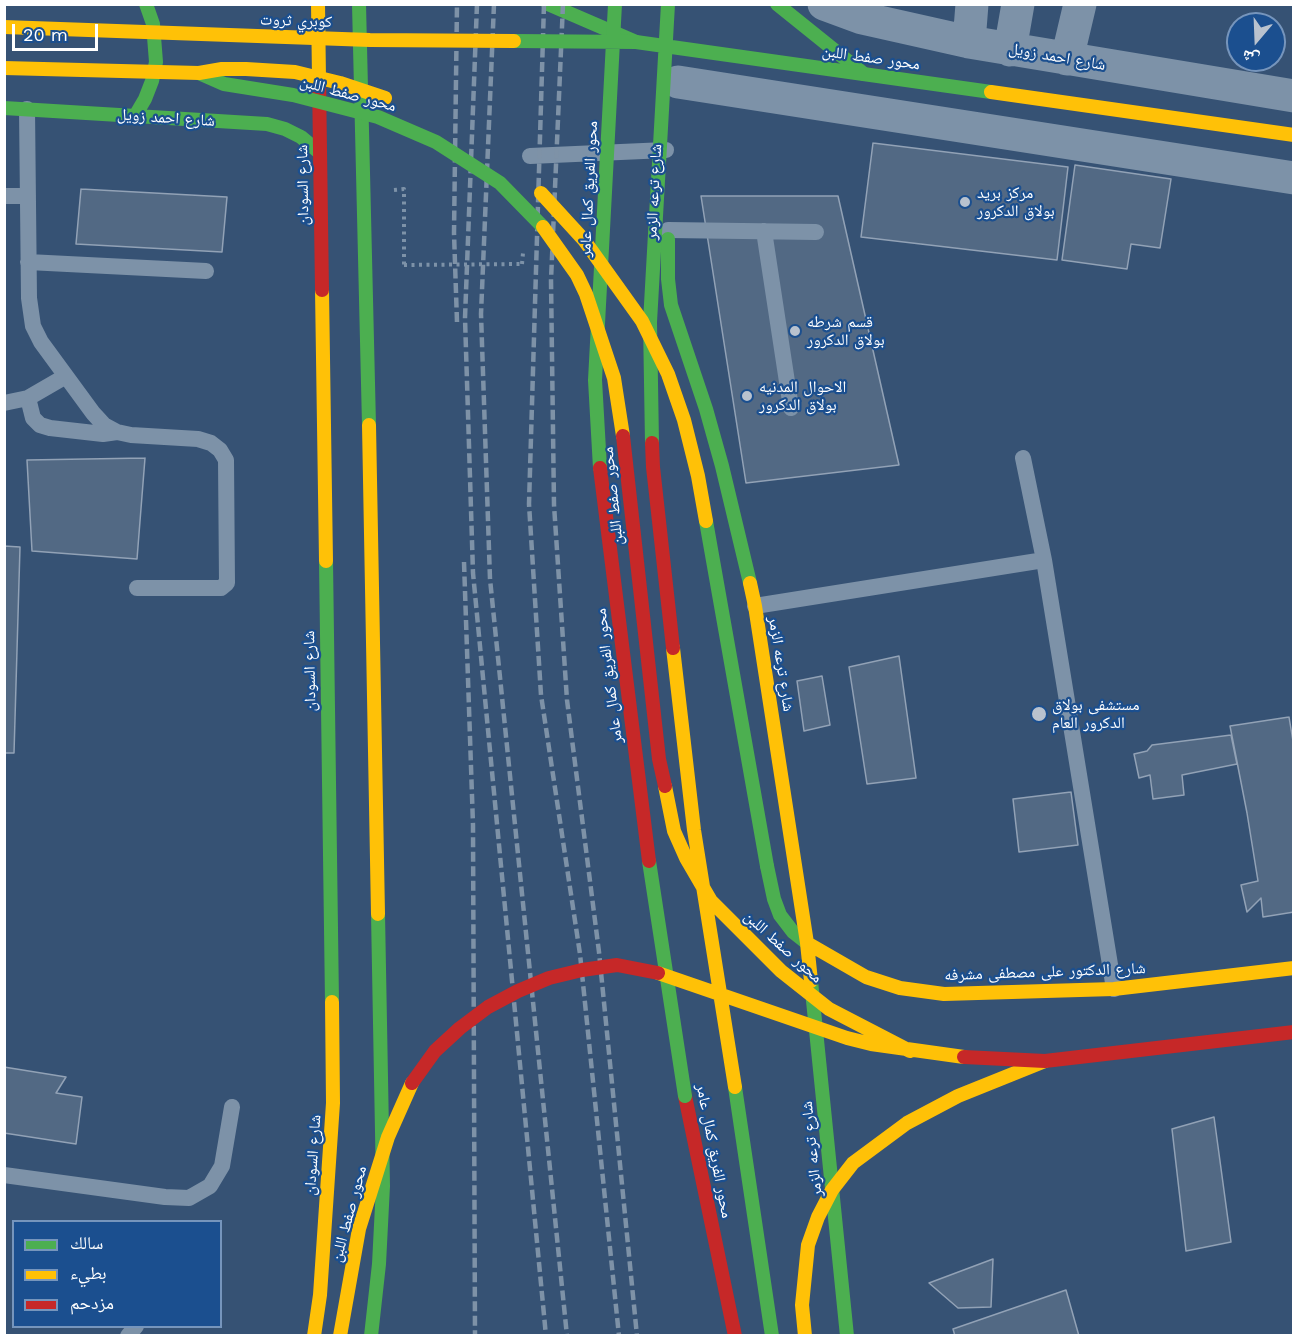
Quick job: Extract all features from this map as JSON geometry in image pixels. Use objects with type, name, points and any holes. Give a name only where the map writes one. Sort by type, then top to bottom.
[{"type":"main road","points":[[135,116],[146,99],[156,62],[153,24],[146,4]]},
{"type":"main road","name":"شارع السودان","points":[[314,1335],[320,1295],[338,1104],[318,4]]},
{"type":"main road","points":[[360,4],[365,204],[377,1105],[382,1227],[371,1335]]},
{"type":"main road","points":[[548,4],[636,42]]},
{"type":"main road","name":"محور الفريق كمال عامر","points":[[615,4],[595,380],[600,467],[644,831],[685,1096],[735,1335]]},
{"type":"main road","name":"محور الفريق كمال عامر","points":[[668,4],[650,322],[653,467],[693,830],[772,1335]]},
{"type":"main road","points":[[777,4],[864,74]]},
{"type":"main road","name":"كوبري ثروت","points":[[4,27],[370,40]]},
{"type":"main road","name":"شارع ترعه الزمر","points":[[681,38],[668,189],[668,279],[671,305],[706,409],[722,466],[755,606],[807,943],[847,1335]]},
{"type":"main road","name":"محور صفط اللبن","points":[[370,40],[636,42],[1293,135]]},
{"type":"main road","points":[[4,68],[199,73],[222,69],[246,69],[295,72],[340,82],[394,101]]},
{"type":"main road","name":"محور صفط اللبن","points":[[199,73],[224,84],[293,95],[368,114],[417,133],[459,155],[500,183],[534,216],[553,239],[577,275],[586,294],[614,378],[622,428],[659,759],[674,831],[711,901],[780,971],[829,1009],[910,1051]]},
{"type":"main road","name":"شارع احمد زويل","points":[[4,108],[267,124],[301,137],[319,152]]},
{"type":"main road","name":"شارع الدكتور على مصطفى مشرفه","points":[[531,183],[568,221],[595,255],[642,321],[668,374],[684,420],[698,476],[766,867],[780,915],[794,932],[807,943],[866,976],[900,988],[944,994],[1114,989],[1293,968]]},
{"type":"main road","name":"محور صفط اللبن","points":[[340,1335],[359,1229],[388,1137],[414,1078],[435,1051],[488,1007],[549,978],[616,965],[650,970],[847,1038],[910,1051],[950,1056],[1044,1061],[1293,1032]]},
{"type":"main road","points":[[805,1335],[802,1305],[808,1245],[818,1217],[832,1190],[853,1163],[907,1123],[958,1096],[1044,1061]]},
{"type":"street","name":"شارع احمد زويل","points":[[824,4],[863,11],[969,42],[1293,96]]},
{"type":"street","points":[[969,42],[972,4]]},
{"type":"street","points":[[1010,50],[1018,4]]},
{"type":"street","points":[[1067,59],[1080,4]]},
{"type":"street","points":[[678,82],[1293,178]]},
{"type":"lane","points":[[27,109],[30,309],[33,326],[41,342],[93,414],[104,425],[117,432],[131,435],[198,439],[211,443],[220,450],[226,460],[227,583],[220,588],[137,588]]},
{"type":"lane","points":[[530,156],[672,150]]},
{"type":"lane","points":[[4,196],[28,196]]},
{"type":"lane","points":[[668,230],[816,232]]},
{"type":"lane","points":[[764,231],[791,408]]},
{"type":"lane","points":[[28,262],[206,271]]},
{"type":"lane","points":[[4,403],[28,398],[66,376]]},
{"type":"lane","points":[[28,398],[33,418],[50,428],[103,434],[117,432]]},
{"type":"lane","points":[[1023,458],[1044,560],[1114,989]]},
{"type":"lane","points":[[755,606],[1044,560]]},
{"type":"lane","points":[[4,1174],[165,1197],[189,1198],[210,1186],[222,1166],[232,1107]]},
{"type":"path","points":[[404,189],[404,265],[522,264]]},
{"type":"building","name":"مركز بريد بولاق الدكرور","points":[[873,143],[1068,167],[1057,260],[861,237]]},
{"type":"building","points":[[1075,165],[1171,179],[1160,248],[1131,244],[1127,269],[1062,260]]},
{"type":"building","points":[[81,189],[227,197],[222,252],[76,244]]},
{"type":"building","name":"قسم شرطه بولاق الدكرور","points":[[701,196],[838,196],[899,465],[746,483]]},
{"type":"building","points":[[145,458],[137,559],[32,551],[27,460]]},
{"type":"building","points":[[4,546],[20,547],[14,753],[4,753]]},
{"type":"building","points":[[899,656],[916,778],[867,784],[849,667]]},
{"type":"building","points":[[822,676],[830,725],[804,731],[797,681]]},
{"type":"building","points":[[1289,717],[1294,747],[1294,912],[1263,917],[1261,898],[1247,912],[1241,885],[1258,881],[1230,726]]},
{"type":"building","points":[[1231,735],[1237,764],[1182,775],[1184,795],[1153,799],[1150,775],[1139,778],[1134,754],[1147,751],[1152,745]]},
{"type":"building","points":[[1071,792],[1078,845],[1019,852],[1013,799]]},
{"type":"building","points":[[4,1067],[66,1077],[56,1093],[82,1097],[76,1144],[4,1133]]},
{"type":"building","points":[[1214,1117],[1231,1242],[1186,1251],[1172,1129]]},
{"type":"building","points":[[993,1259],[991,1307],[958,1308],[929,1283]]},
{"type":"building","points":[[1066,1290],[1079,1336],[955,1336],[953,1329]]},
{"type":"railway","points":[[457,4],[454,233],[457,322]]},
{"type":"railway","points":[[477,4],[465,318],[473,573],[546,1336]]},
{"type":"railway","points":[[494,4],[481,314],[490,579],[567,1336]]},
{"type":"railway","points":[[544,4],[529,504],[541,695],[580,954],[619,1336]]},
{"type":"railway","points":[[563,4],[551,280],[554,505],[567,700],[599,952],[637,1336]]},
{"type":"railway","points":[[464,562],[473,825],[475,1336]]},
{"type":"traffic: fast","points":[[135,116],[145,99],[156,62],[153,24],[146,4]]},
{"type":"traffic: fast","points":[[359,4],[369,425]]},
{"type":"traffic: fast","points":[[548,4],[636,42]]},
{"type":"traffic: fast","points":[[600,468],[595,380],[615,4]]},
{"type":"traffic: fast","points":[[652,443],[650,322],[668,4]]},
{"type":"traffic: fast","points":[[777,4],[864,74]]},
{"type":"traffic: fast","points":[[514,41],[636,42],[991,92]]},
{"type":"traffic: fast","points":[[199,73],[224,84],[293,95],[378,117],[436,142],[500,183],[543,227]]},
{"type":"traffic: fast","points":[[4,108],[267,124],[301,137],[319,152]]},
{"type":"traffic: fast","points":[[668,239],[668,279],[671,305],[706,409],[750,583]]},
{"type":"traffic: fast","points":[[706,521],[767,866]]},
{"type":"traffic: fast","points":[[326,561],[332,1002]]},
{"type":"traffic: fast","points":[[649,861],[685,1096]]},
{"type":"traffic: fast","points":[[767,866],[780,915],[793,932],[807,943]]},
{"type":"traffic: fast","points":[[371,1336],[379,1264],[383,1186],[378,914]]},
{"type":"traffic: fast","points":[[811,981],[847,1336]]},
{"type":"traffic: fast","points":[[735,1087],[772,1336]]},
{"type":"traffic: slow","points":[[318,4],[319,79]]},
{"type":"traffic: slow","points":[[4,27],[370,40],[514,41]]},
{"type":"traffic: slow","points":[[4,68],[199,73],[222,69],[246,69],[295,72],[340,83],[385,98]]},
{"type":"traffic: slow","points":[[991,92],[1294,135]]},
{"type":"traffic: slow","points":[[541,193],[584,240],[642,321],[668,374],[684,420],[706,521]]},
{"type":"traffic: slow","points":[[543,227],[577,275],[586,294],[614,378],[623,436]]},
{"type":"traffic: slow","points":[[322,290],[326,561]]},
{"type":"traffic: slow","points":[[369,425],[378,914]]},
{"type":"traffic: slow","points":[[750,583],[807,943],[811,981]]},
{"type":"traffic: slow","points":[[673,648],[694,830],[735,1087]]},
{"type":"traffic: slow","points":[[665,786],[674,831],[686,858],[711,901],[781,971],[829,1009],[910,1051]]},
{"type":"traffic: slow","points":[[807,943],[866,977],[900,988],[944,994],[1114,989],[1294,968]]},
{"type":"traffic: slow","points":[[658,973],[847,1038],[871,1044],[964,1057]]},
{"type":"traffic: slow","points":[[314,1336],[320,1295],[333,1103],[332,1002]]},
{"type":"traffic: slow","points":[[805,1336],[802,1305],[808,1245],[818,1217],[832,1190],[853,1163],[907,1123],[958,1096],[1045,1061]]},
{"type":"traffic: slow","points":[[340,1336],[359,1229],[388,1137],[412,1083]]},
{"type":"traffic: jam","points":[[319,79],[322,290]]},
{"type":"traffic: jam","points":[[623,436],[659,759],[665,786]]},
{"type":"traffic: jam","points":[[652,443],[673,648]]},
{"type":"traffic: jam","points":[[600,468],[649,861]]},
{"type":"traffic: jam","points":[[412,1083],[435,1051],[460,1028],[488,1007],[518,991],[549,978],[617,965],[658,973]]},
{"type":"traffic: jam","points":[[964,1057],[1045,1061],[1294,1032]]},
{"type":"traffic: jam","points":[[685,1096],[735,1336]]},
{"type":"place","name":"مركز بريد بولاق الدكرور","points":[[965,202]]},
{"type":"place","name":"قسم شرطه بولاق الدكرور","points":[[795,331]]},
{"type":"place","name":"الاحوال المدنيه بولاق الدكرور","points":[[747,396]]},
{"type":"place","name":"مستشفى بولاق الدكرور العام","points":[[1039,714]]}]
